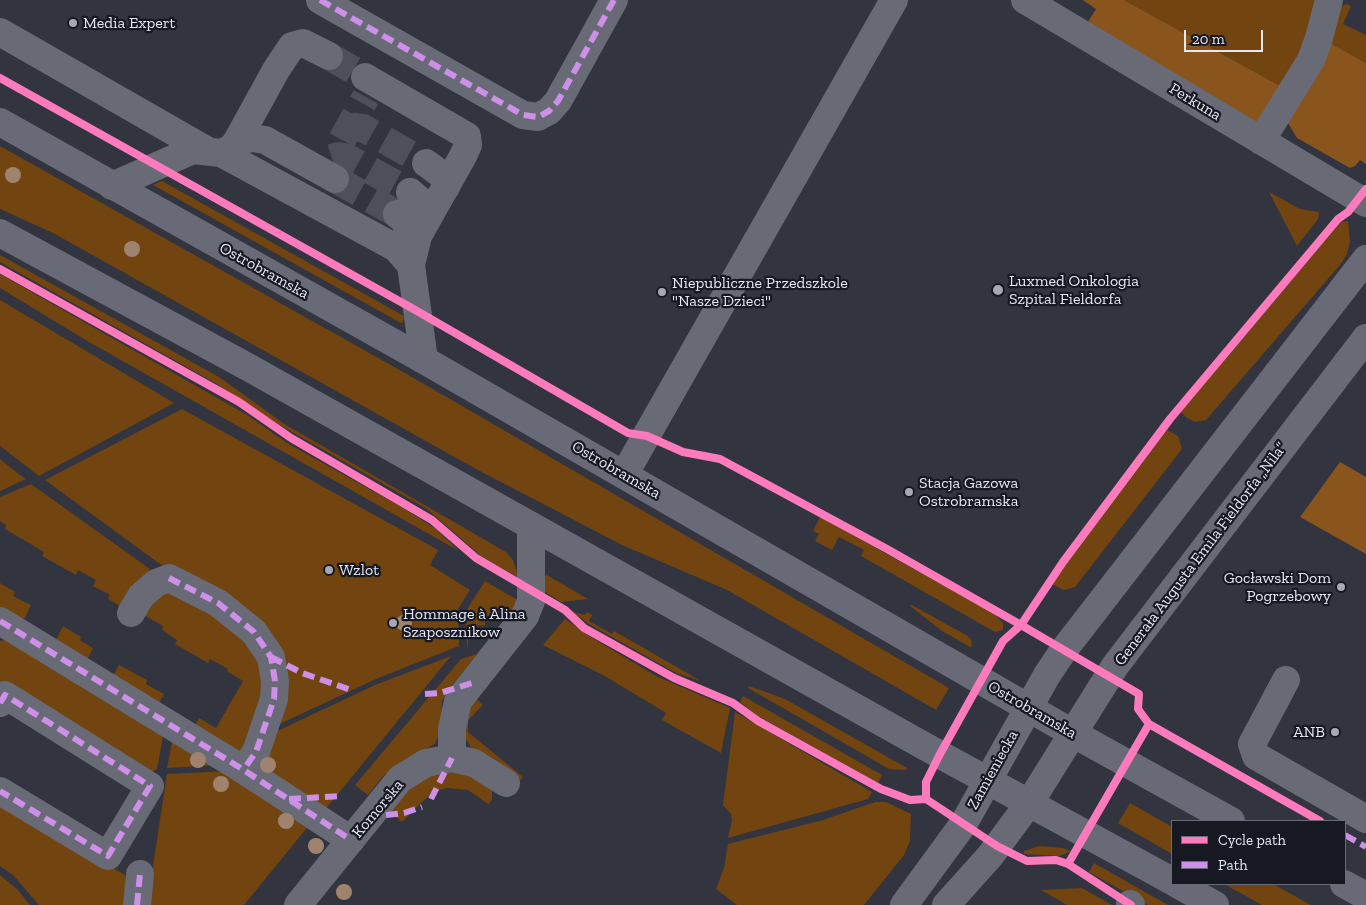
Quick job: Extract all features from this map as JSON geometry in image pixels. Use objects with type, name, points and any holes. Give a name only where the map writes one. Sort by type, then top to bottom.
[{"type":"main road","name":"Ostrobramska","points":[[0,122],[424,360],[1074,734],[1229,820]]},
{"type":"main road","points":[[0,233],[246,366],[530,526],[1171,880]]},
{"type":"main road","points":[[1179,885],[1215,905]]},
{"type":"main road","points":[[1346,885],[1366,896]]},
{"type":"street","points":[[320,0],[523,115],[538,117],[549,111],[558,101],[614,0]]},
{"type":"street","points":[[624,474],[894,0]]},
{"type":"street","name":"Perkuna","points":[[1025,0],[1366,203]]},
{"type":"street","points":[[1261,141],[1311,60],[1319,38],[1328,0]]},
{"type":"street","points":[[0,32],[221,148],[412,256]]},
{"type":"street","points":[[221,148],[292,46],[303,43],[329,56]]},
{"type":"street","points":[[372,88],[468,136],[468,145],[426,221],[412,256]]},
{"type":"street","points":[[112,186],[164,164],[184,153],[221,148],[252,138],[265,140],[326,172]]},
{"type":"street","points":[[426,163],[446,178],[446,187]]},
{"type":"street","points":[[424,360],[412,256],[403,203],[423,203],[426,211],[426,221]]},
{"type":"street","points":[[1028,707],[1063,651],[1366,259]]},
{"type":"street","name":"Generała Augusta Emila Fieldorfa „Nila”","points":[[1030,802],[1115,666],[1366,338]]},
{"type":"street","points":[[452,758],[452,729],[458,701],[524,616],[532,600],[530,526]]},
{"type":"street","points":[[131,613],[141,596],[156,583],[169,578],[218,603],[254,632],[271,657],[275,681],[274,699],[256,752],[243,770]]},
{"type":"street","points":[[0,621],[243,770],[351,840]]},
{"type":"street","points":[[1286,680],[1252,744],[1256,756],[1366,819]]},
{"type":"street","points":[[0,703],[5,695],[150,786],[108,856],[0,791]]},
{"type":"street","name":"Zamieniecka","points":[[904,905],[964,823],[1028,707]]},
{"type":"street","name":"Komorska","points":[[298,905],[400,779],[426,763],[452,758],[474,763],[506,783]]},
{"type":"street","points":[[946,905],[994,851],[1030,802]]},
{"type":"street","points":[[138,905],[140,874]]},
{"type":"shaded area","points":[[1083,0],[1124,0],[1282,87],[1258,124],[1086,25],[1096,9]]},
{"type":"shaded area","points":[[1124,0],[1317,0],[1302,49],[1282,87]]},
{"type":"shaded area","points":[[1347,4],[1351,6],[1343,24],[1366,35],[1366,63],[1330,43],[1341,6]]},
{"type":"shaded area","points":[[1330,43],[1366,63],[1366,164],[1360,160],[1355,166],[1350,168],[1297,138],[1288,123],[1288,119]]},
{"type":"shaded area","points":[[0,146],[405,373],[949,688],[936,710],[727,590],[622,545],[476,469],[53,233],[0,209]]},
{"type":"shaded area","points":[[162,181],[404,316],[403,323],[153,185]]},
{"type":"shaded area","points":[[1269,192],[1300,209],[1319,212],[1318,219],[1297,246]]},
{"type":"shaded area","points":[[1348,221],[1350,242],[1347,254],[1340,265],[1206,420],[1195,422],[1187,418],[1181,412],[1341,222]]},
{"type":"shaded area","points":[[0,255],[219,377],[286,425],[506,552],[513,560],[519,578],[481,556],[427,509],[278,424],[215,383],[0,262]]},
{"type":"shaded area","points":[[0,274],[247,415],[287,443],[403,508],[436,529],[459,551],[89,342],[0,288]]},
{"type":"shaded area","points":[[0,300],[174,403],[39,476],[0,446]]},
{"type":"shaded area","points":[[182,409],[438,550],[430,565],[470,590],[458,609],[459,646],[376,679],[271,728],[280,670],[164,567],[45,480]]},
{"type":"shaded area","points":[[1167,430],[1178,436],[1182,449],[1075,587],[1064,590],[1051,584]]},
{"type":"shaded area","points":[[0,459],[20,475],[26,479],[0,491]]},
{"type":"shaded area","points":[[1340,462],[1366,477],[1366,554],[1300,517]]},
{"type":"shaded area","points":[[31,484],[150,569],[126,609],[108,599],[110,595],[93,586],[96,580],[78,570],[76,575],[42,556],[44,552],[5,529],[6,525],[0,521],[0,497]]},
{"type":"shaded area","points":[[820,517],[993,613],[1003,623],[1003,630],[995,632],[861,556],[864,550],[839,537],[832,550],[815,541],[819,534],[813,531]]},
{"type":"shaded area","points":[[547,575],[588,599],[561,602],[545,592],[543,577]]},
{"type":"shaded area","points":[[485,581],[521,602],[511,616],[485,618],[485,625],[476,626],[476,634],[469,635],[467,650],[466,611]]},
{"type":"shaded area","points":[[0,583],[15,592],[13,596],[31,605],[25,618],[21,620],[0,611]]},
{"type":"shaded area","points":[[171,591],[247,634],[262,672],[261,701],[243,749],[238,752],[194,727],[199,718],[216,728],[243,681],[227,671],[228,669],[210,659],[208,663],[175,644],[177,640],[162,630],[163,626],[144,615],[146,600]]},
{"type":"shaded area","points":[[912,605],[966,635],[971,639],[972,646],[970,647],[942,631],[910,606]]},
{"type":"shaded area","points":[[573,612],[585,615],[587,612],[592,615],[589,621],[612,634],[614,631],[701,681],[676,673],[589,624]]},
{"type":"shaded area","points":[[565,619],[589,636],[656,676],[730,708],[721,753],[662,720],[666,713],[603,675],[543,645]]},
{"type":"shaded area","points":[[63,626],[81,637],[80,640],[93,648],[87,660],[55,641]]},
{"type":"shaded area","points":[[11,639],[164,732],[157,769],[149,773],[0,685],[0,641]]},
{"type":"shaded area","points":[[477,654],[449,689],[442,701],[441,729],[435,744],[399,763],[382,777],[368,795],[355,785],[461,659]]},
{"type":"shaded area","points":[[451,656],[324,811],[261,768],[271,734],[375,685]]},
{"type":"shaded area","points":[[119,665],[147,680],[146,684],[164,694],[158,705],[113,676]]},
{"type":"shaded area","points":[[749,686],[785,699],[907,768],[906,770],[889,769],[748,688]]},
{"type":"shaded area","points":[[743,696],[882,775],[878,783],[758,716],[740,702]]},
{"type":"shaded area","points":[[476,699],[483,705],[468,720],[468,732],[523,777],[521,780],[493,758],[472,749],[466,739],[464,714]]},
{"type":"shaded area","points":[[735,712],[872,792],[868,799],[728,838],[732,820],[731,814],[723,805]]},
{"type":"shaded area","points":[[173,737],[219,765],[167,768]]},
{"type":"shaded area","points":[[228,771],[310,824],[244,905],[147,905],[167,774]]},
{"type":"shaded area","points":[[454,771],[463,772],[492,789],[492,800],[488,804],[468,790],[447,788],[436,791],[425,799],[402,822],[388,811],[405,789],[428,776]]},
{"type":"shaded area","points":[[0,800],[125,875],[130,905],[39,905],[13,875],[0,866]]},
{"type":"shaded area","points":[[875,802],[886,802],[911,814],[910,841],[904,855],[864,905],[737,905],[716,889],[724,868],[728,844],[823,820]]},
{"type":"shaded area","points":[[1130,803],[1171,826],[1171,853],[1118,823]]},
{"type":"shaded area","points":[[1039,846],[1063,848],[1071,851],[1060,856],[1024,854],[1024,851]]},
{"type":"shaded area","points":[[1094,863],[1168,905],[1148,905],[1089,872]]},
{"type":"shaded area","points":[[0,875],[18,890],[30,905],[0,905]]},
{"type":"shaded area","points":[[1226,885],[1275,885],[1311,905],[1262,905]]},
{"type":"shaded area","points":[[1082,888],[1112,905],[1067,905],[1041,890]]},
{"type":"tunnel","points":[[329,56],[365,77]]},
{"type":"tunnel","points":[[342,140],[366,97]]},
{"type":"tunnel","points":[[347,131],[354,127],[363,128],[426,163]]},
{"type":"tunnel","points":[[332,158],[338,156],[348,158],[410,192]]},
{"type":"tunnel","points":[[335,179],[397,214]]},
{"type":"marked path","points":[[320,0],[523,115],[538,117],[549,111],[558,101],[614,0]]},
{"type":"marked path","points":[[169,578],[218,603],[254,632],[271,657],[275,681],[274,699],[256,752],[243,770]]},
{"type":"marked path","points":[[0,621],[239,767],[351,840]]},
{"type":"marked path","points":[[271,657],[302,673],[354,691]]},
{"type":"marked path","points":[[425,694],[440,693],[472,683]]},
{"type":"marked path","points":[[0,703],[5,695],[150,786],[108,856],[0,791]]},
{"type":"marked path","points":[[431,799],[452,758]]},
{"type":"marked path","points":[[289,799],[342,796]]},
{"type":"marked path","points":[[386,815],[404,813],[422,807]]},
{"type":"marked path","points":[[1346,836],[1366,847]]},
{"type":"marked path","points":[[137,905],[140,874]]},
{"type":"cycle path","points":[[0,78],[417,311],[628,433],[647,436],[683,452],[720,459],[887,549],[1021,625],[1063,562],[1170,419],[1338,219],[1348,212],[1366,189]]},
{"type":"cycle path","points":[[0,269],[239,402],[291,438],[432,520],[476,558],[565,610],[584,628],[674,678],[733,703],[758,721],[881,789],[910,800],[926,799],[997,846],[1027,861],[1056,860],[1068,864],[1131,905]]},
{"type":"cycle path","points":[[926,799],[926,782],[940,754],[1003,641],[1021,625],[1139,694],[1138,709],[1149,724],[1068,864]]},
{"type":"cycle path","points":[[1149,724],[1318,820]]},
{"type":"place","name":"Media Expert","points":[[73,23]]},
{"type":"place","name":"Luxmed Onkologia Szpital Fieldorfa","points":[[998,290]]},
{"type":"place","name":"Niepubliczne Przedszkole \"Nasze Dzieci\"","points":[[662,292]]},
{"type":"place","name":"Stacja Gazowa Ostrobramska","points":[[909,492]]},
{"type":"place","name":"Wzlot","points":[[329,570]]},
{"type":"place","name":"Gocławski Dom Pogrzebowy","points":[[1341,587]]},
{"type":"place","name":"Hommage à Alina Szaposznikow","points":[[393,623]]},
{"type":"place","name":"ANB","points":[[1335,732]]}]
